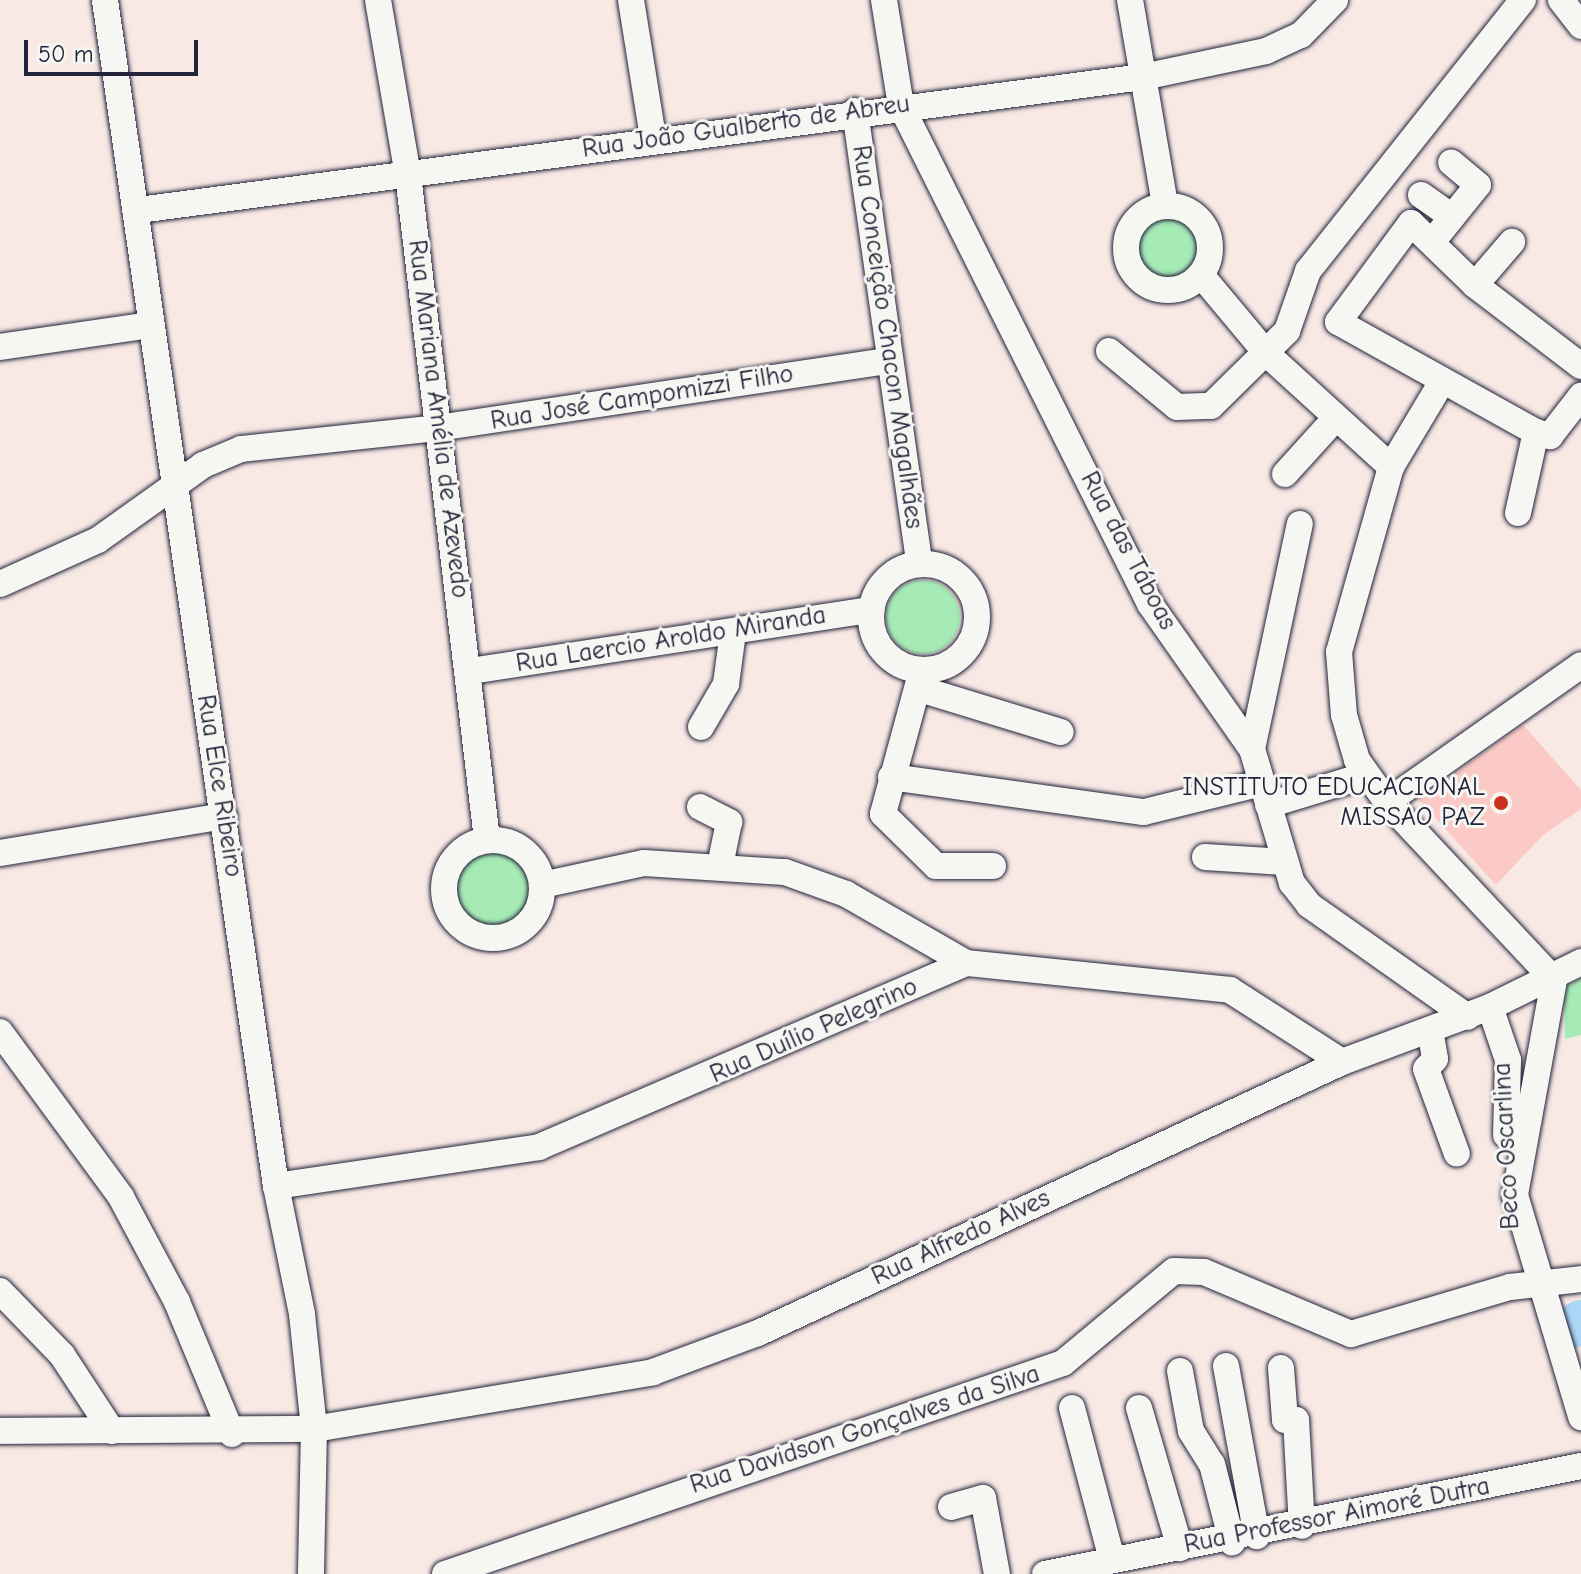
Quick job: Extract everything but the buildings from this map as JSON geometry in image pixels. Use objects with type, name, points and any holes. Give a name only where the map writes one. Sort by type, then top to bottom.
[{"type":"street","name":"Rua Elce Ribeiro","points":[[105,0],[139,210],[150,325],[173,493],[224,816],[276,1186],[302,1314],[314,1429],[311,1574]]},
{"type":"street","name":"Rua Mariana Amélia de Azevedo","points":[[378,0],[408,175],[471,671],[487,839]]},
{"type":"street","points":[[631,0],[653,138]]},
{"type":"street","name":"Rua das Táboas","points":[[884,0],[901,106],[1029,353],[1150,604],[1252,749],[1285,862],[1309,905],[1479,1012]]},
{"type":"street","points":[[1130,0],[1165,205]]},
{"type":"street","name":"Rua João Gualberto de Abreu","points":[[139,210],[855,111],[1143,77],[1266,51],[1301,35],[1335,0]]},
{"type":"street","points":[[1109,351],[1177,407],[1211,406],[1287,331],[1308,271],[1523,0]]},
{"type":"street","points":[[1568,1],[1581,26]]},
{"type":"street","name":"Rua Conceição Chacon Magalhães","points":[[855,111],[885,361],[919,563]]},
{"type":"street","points":[[1432,242],[1478,185],[1451,162]]},
{"type":"street","points":[[1421,195],[1452,217]]},
{"type":"street","points":[[1165,205],[1192,212],[1209,234],[1201,275],[1163,290],[1130,267],[1131,227],[1165,205]]},
{"type":"street","points":[[1581,366],[1475,285],[1411,223],[1338,322],[1440,385],[1536,432],[1550,436],[1581,396]]},
{"type":"street","points":[[1475,285],[1512,242]]},
{"type":"street","points":[[1201,275],[1267,354],[1334,420],[1391,467]]},
{"type":"street","points":[[0,347],[150,325]]},
{"type":"street","name":"Rua José Campomizzi Filho","points":[[0,584],[98,540],[173,493],[203,465],[241,449],[438,428],[885,361]]},
{"type":"street","points":[[1440,385],[1391,467],[1339,652],[1344,715],[1367,775],[1387,802],[1554,980],[1515,1171],[1528,1284],[1581,1417]]},
{"type":"street","points":[[1285,474],[1334,420]]},
{"type":"street","points":[[1518,513],[1536,432]]},
{"type":"street","points":[[1252,749],[1300,524]]},
{"type":"street","points":[[993,866],[936,866],[883,814],[921,679],[955,660],[967,648],[977,615],[965,583],[919,563],[887,578],[871,610],[871,628],[889,658],[921,679],[1061,732]]},
{"type":"street","name":"Rua Laercio Aroldo Miranda","points":[[471,671],[871,610]]},
{"type":"street","points":[[701,727],[726,684],[733,632]]},
{"type":"street","points":[[1387,802],[1581,665]]},
{"type":"street","points":[[891,777],[1144,812],[1367,775]]},
{"type":"street","points":[[700,807],[729,822],[720,866]]},
{"type":"street","points":[[0,853],[224,816]]},
{"type":"street","points":[[487,839],[530,856],[542,885],[535,915],[510,935],[463,929],[444,901],[443,885],[457,855],[487,839]]},
{"type":"street","points":[[1205,857],[1285,862]]},
{"type":"street","points":[[542,885],[644,863],[785,872],[846,894],[966,963]]},
{"type":"street","name":"Rua Alfredo Alves","points":[[0,1431],[232,1434],[314,1429],[653,1372],[758,1333],[1342,1062],[1479,1012],[1554,980],[1581,962]]},
{"type":"street","name":"Rua Duílio Pelegrino","points":[[276,1186],[539,1147],[966,963],[1230,990],[1342,1062]]},
{"type":"street","name":"Beco Oscarlina","points":[[1479,1012],[1508,1060],[1503,1185],[1528,1284]]},
{"type":"street","points":[[1430,1030],[1435,1059],[1426,1069],[1457,1154]]},
{"type":"street","points":[[0,1032],[121,1197],[177,1302],[232,1434]]},
{"type":"street","name":"Rua Davidson Gonçalves da Silva","points":[[445,1574],[1063,1363],[1174,1271],[1204,1272],[1351,1334],[1528,1284],[1581,1279]]},
{"type":"street","points":[[0,1291],[62,1355],[112,1431]]},
{"type":"street","points":[[1226,1366],[1244,1539]]},
{"type":"street","points":[[1281,1368],[1285,1420],[1296,1420],[1302,1526]]},
{"type":"street","points":[[1180,1371],[1191,1431],[1212,1464],[1244,1539]]},
{"type":"street","points":[[1072,1408],[1112,1559]]},
{"type":"street","points":[[1139,1408],[1170,1557]]},
{"type":"street","name":"Rua Professor Aimoré Dutra","points":[[1045,1574],[1112,1559],[1170,1557],[1581,1466]]},
{"type":"street","points":[[951,1507],[983,1498],[997,1574]]},
{"type":"green space","points":[[1168,214],[1192,224],[1202,248],[1192,272],[1168,282],[1144,272],[1134,248],[1144,224]]},
{"type":"green space","points":[[916,580],[930,580],[944,586],[954,596],[960,617],[958,631],[944,648],[930,654],[916,654],[902,648],[892,638],[886,624],[886,610],[892,596],[902,586]]},
{"type":"green space","points":[[493,853],[514,859],[524,869],[530,890],[524,911],[514,921],[493,927],[472,921],[462,911],[456,890],[462,869],[472,859]]},
{"type":"green space","points":[[1581,978],[1581,1035],[1565,1039],[1564,988]]},
{"type":"waterway","points":[[1568,1329],[1581,1321]]},
{"type":"place","name":"INSTITUTO EDUCACIONAL MISSAO PAZ","points":[[1501,803]]}]
